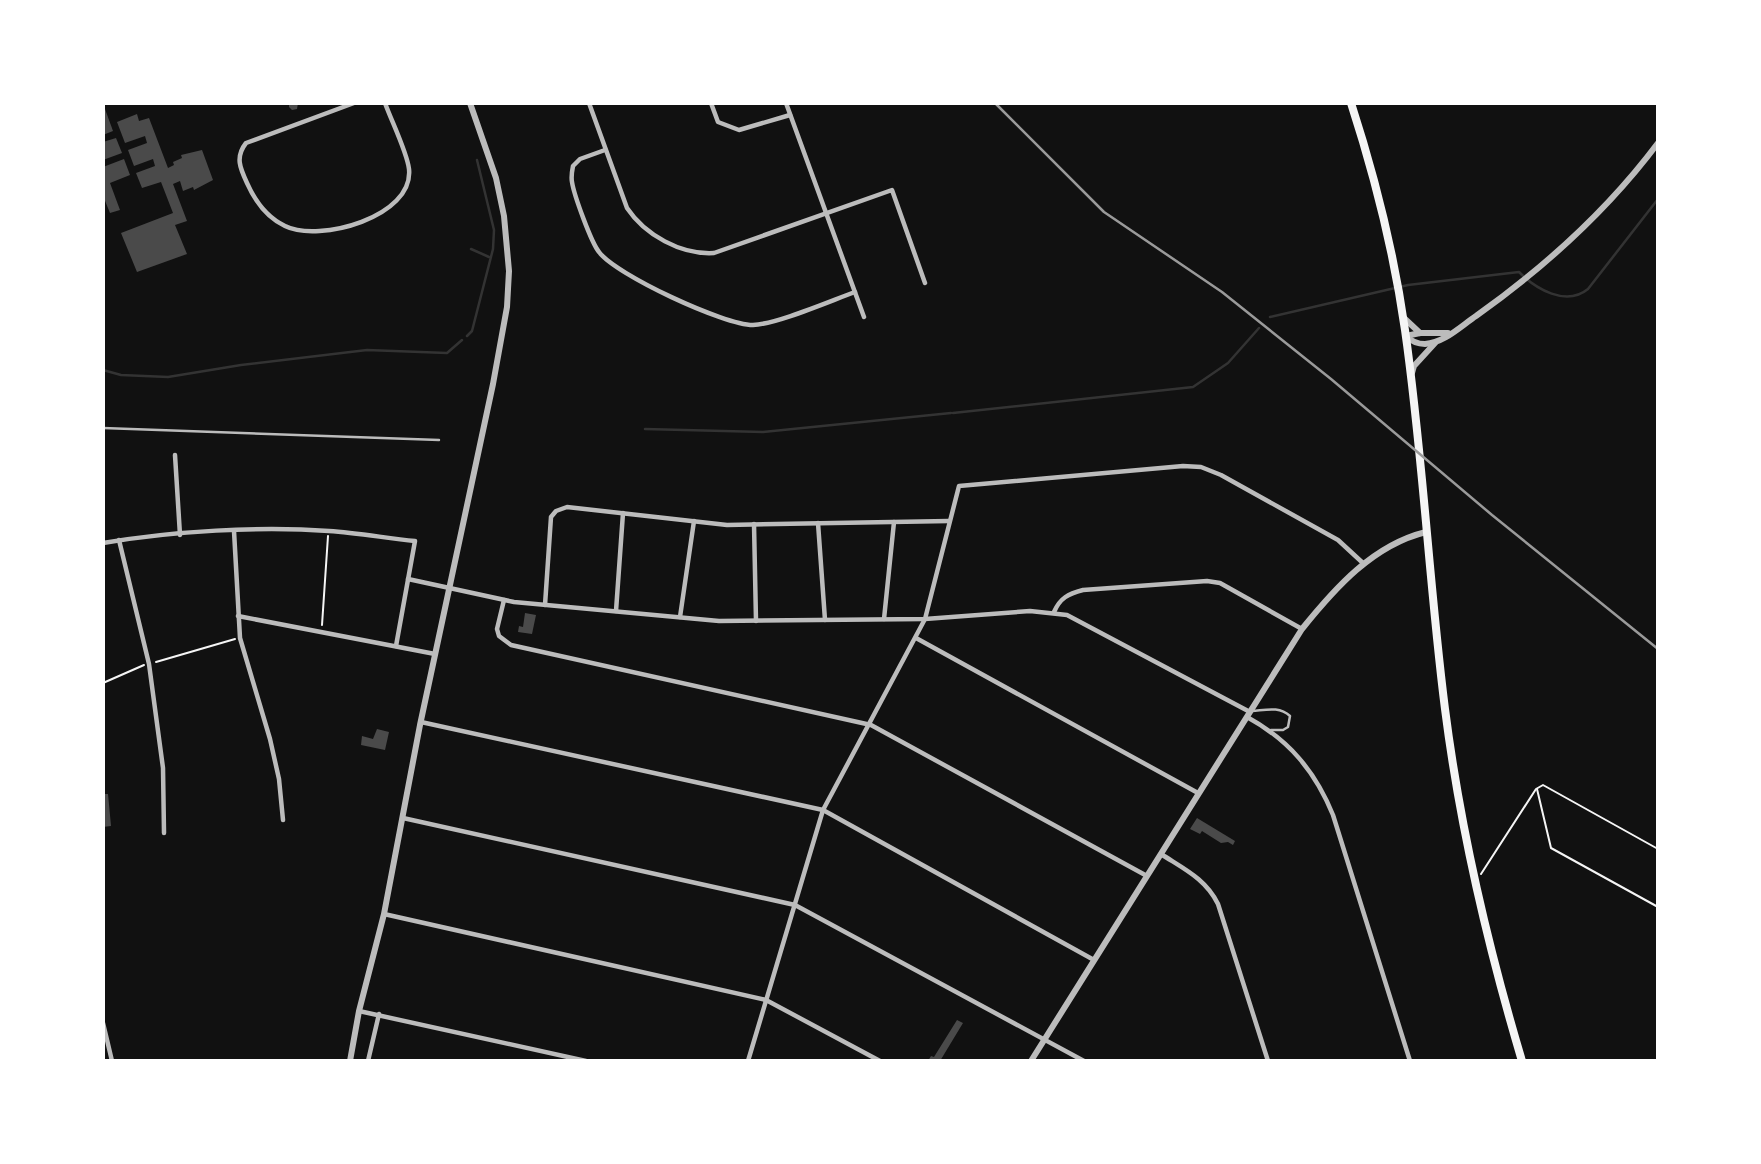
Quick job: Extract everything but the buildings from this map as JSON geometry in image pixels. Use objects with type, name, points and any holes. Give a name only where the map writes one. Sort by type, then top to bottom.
[{"type":"main road","points":[[1351,103],[1380,202],[1406,336],[1445,712],[1476,881],[1522,1061]]},
{"type":"street","points":[[354,103],[246,144],[240,151],[238,160],[254,200],[269,216],[286,227],[309,232],[333,230],[388,210],[402,197],[408,184],[409,168],[384,103]]},
{"type":"street","points":[[350,1061],[359,1011],[384,914],[507,307],[508,245],[496,178],[470,103]]},
{"type":"street","points":[[589,103],[627,208],[651,234],[692,251],[706,254],[723,251],[892,190],[925,283]]},
{"type":"street","points":[[711,103],[718,122],[739,130],[790,115]]},
{"type":"street","points":[[786,103],[864,317]]},
{"type":"street","points":[[1411,378],[1414,366],[1437,341],[1522,282],[1560,251],[1606,206],[1658,143]]},
{"type":"street","points":[[605,150],[580,159],[573,166],[571,181],[595,246],[621,272],[710,313],[746,324],[766,323],[855,292]]},
{"type":"street","points":[[1402,316],[1420,332]]},
{"type":"street","points":[[1406,336],[1420,332],[1443,334],[1456,330]]},
{"type":"street","points":[[1406,336],[1423,344],[1437,341]]},
{"type":"street","points":[[175,455],[180,535]]},
{"type":"street","points":[[748,1061],[824,810],[925,619],[959,486],[1183,466],[1201,467],[1221,475],[1338,540],[1364,564]]},
{"type":"street","points":[[545,605],[551,517],[568,507],[727,525],[949,521]]},
{"type":"street","points":[[616,611],[623,513]]},
{"type":"street","points":[[680,617],[694,521]]},
{"type":"street","points":[[884,619],[894,522]]},
{"type":"street","points":[[818,523],[825,620]]},
{"type":"street","points":[[754,524],[756,621]]},
{"type":"street","points":[[234,531],[240,638],[270,739],[279,779],[283,820]]},
{"type":"street","points":[[103,543],[234,531],[328,531],[415,541],[396,646]]},
{"type":"street","points":[[1031,1061],[1302,629],[1327,597],[1364,564],[1405,538],[1426,532]]},
{"type":"street","points":[[119,540],[149,664],[163,768],[164,832]]},
{"type":"street","points":[[408,579],[504,600],[719,621],[925,619],[1030,611],[1068,615],[1248,714],[1271,730],[1309,769],[1323,790],[1333,815],[1410,1061]]},
{"type":"street","points":[[1054,612],[1059,601],[1070,593],[1083,590],[1207,581],[1220,583],[1302,629]]},
{"type":"street","points":[[504,600],[497,629],[501,638],[511,645],[871,724],[1147,876]]},
{"type":"street","points":[[238,616],[435,654]]},
{"type":"street","points":[[916,638],[1199,793]]},
{"type":"street","points":[[421,722],[824,810],[1094,960]]},
{"type":"street","points":[[403,818],[795,905],[1084,1061]]},
{"type":"street","points":[[1161,855],[1203,881],[1218,904],[1268,1061]]},
{"type":"street","points":[[384,914],[766,1000],[880,1061]]},
{"type":"street","points":[[359,1011],[586,1061]]},
{"type":"street","points":[[368,1061],[379,1014]]},
{"type":"street","points":[[103,1023],[112,1061]]},
{"type":"lane","points":[[103,428],[439,440]]},
{"type":"lane","points":[[1248,714],[1284,710],[1290,716],[1288,727],[1271,730]]},
{"type":"path","points":[[321,633],[328,531]]},
{"type":"path","points":[[103,683],[149,664],[240,638]]},
{"type":"path","points":[[1476,881],[1536,788],[1543,785],[1658,849]]},
{"type":"path","points":[[1536,788],[1550,848],[1658,907]]},
{"type":"waterway","points":[[467,336],[472,331],[493,249],[494,230],[477,160]]},
{"type":"waterway","points":[[1270,317],[1408,285],[1519,272],[1552,294],[1579,294],[1588,289],[1658,199]]},
{"type":"waterway","points":[[471,249],[489,257]]},
{"type":"waterway","points":[[953,413],[1193,387],[1228,363],[1259,328]]},
{"type":"waterway","points":[[103,370],[121,375],[168,377],[367,350],[447,353],[462,340]]},
{"type":"waterway","points":[[645,429],[763,432],[951,413]]},
{"type":"railway","points":[[995,103],[1104,212],[1222,292],[1658,649]]}]
